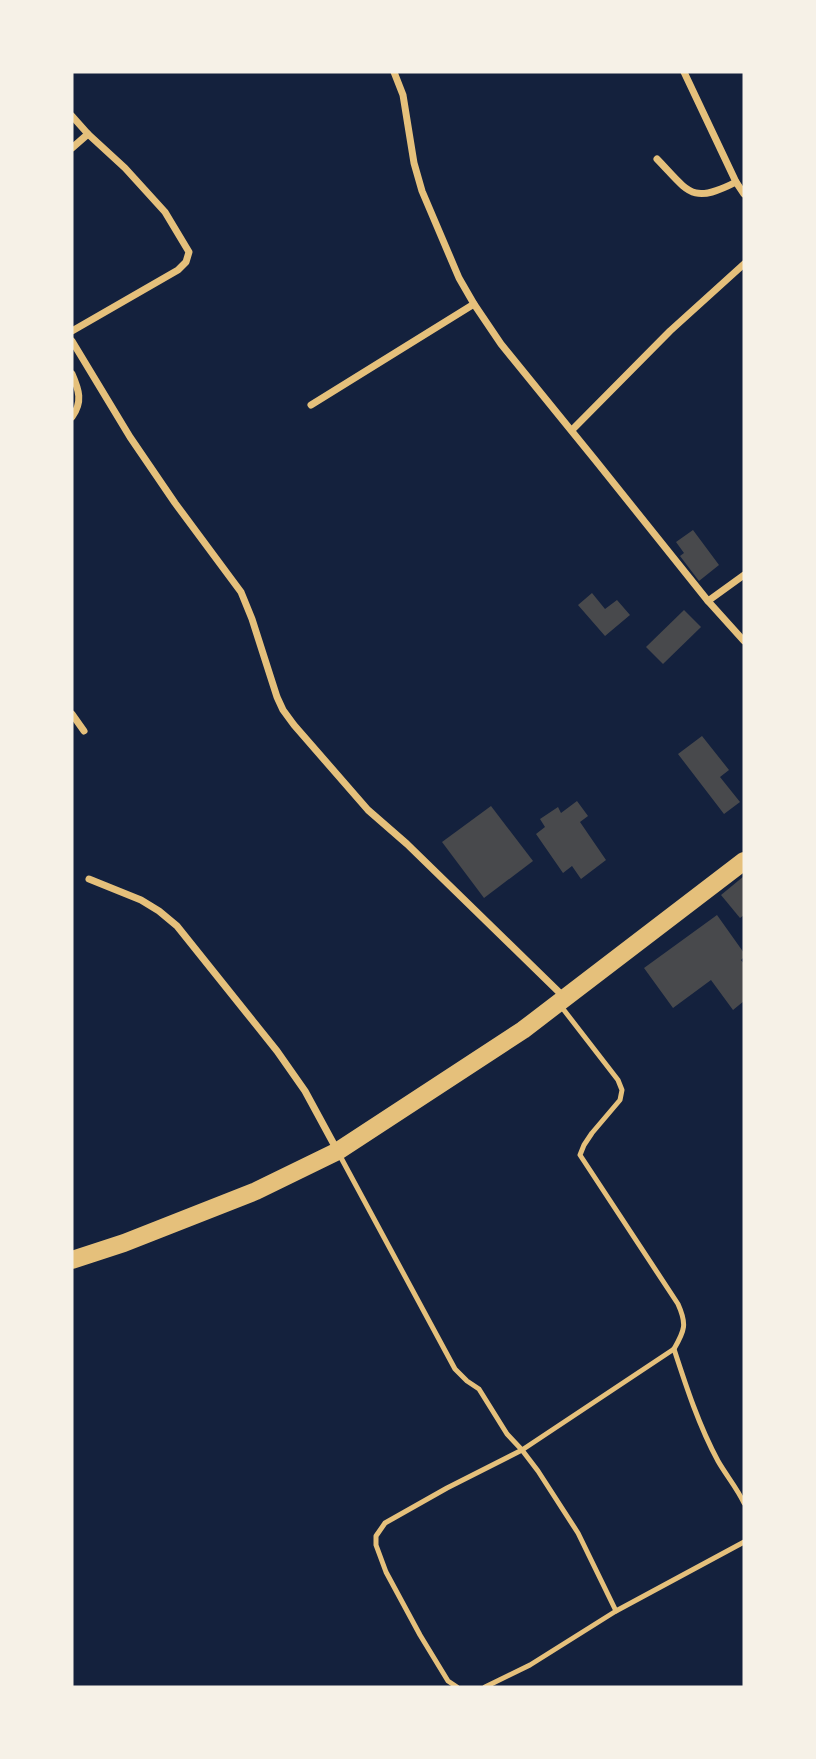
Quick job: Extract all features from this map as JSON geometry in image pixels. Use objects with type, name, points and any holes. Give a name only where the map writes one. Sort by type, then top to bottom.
[{"type":"main road","points":[[72,1260],[124,1243],[256,1191],[338,1151],[523,1030],[744,861]]},
{"type":"street","points":[[394,72],[402,95],[414,163],[422,191],[459,278],[474,304],[501,344],[708,601],[744,641]]},
{"type":"street","points":[[684,72],[744,194]]},
{"type":"street","points":[[72,116],[166,212],[189,252],[187,262],[178,270],[72,331]]},
{"type":"street","points":[[72,148],[88,134]]},
{"type":"street","points":[[657,159],[687,190],[695,193],[702,195],[717,192],[736,182]]},
{"type":"street","points":[[572,430],[670,331],[744,264]]},
{"type":"street","points":[[312,405],[474,304]]},
{"type":"street","points":[[72,341],[145,459],[241,592],[277,697],[294,725],[368,810],[407,844],[562,1000]]},
{"type":"street","points":[[72,374],[80,397],[72,417]]},
{"type":"street","points":[[708,601],[744,575]]},
{"type":"street","points":[[72,714],[84,731]]},
{"type":"street","points":[[89,879],[141,900],[177,926],[305,1091],[338,1151]]},
{"type":"lane","points":[[457,1687],[448,1681],[386,1572],[376,1545],[376,1536],[385,1523],[522,1450],[674,1349],[685,1320],[678,1304],[580,1155],[592,1133],[620,1100],[622,1090],[618,1080],[562,1000]]},
{"type":"lane","points":[[338,1151],[455,1369],[480,1389],[508,1434],[578,1532],[616,1611]]},
{"type":"lane","points":[[674,1349],[701,1425],[718,1461],[744,1503]]},
{"type":"lane","points":[[485,1687],[530,1665],[616,1611],[744,1542]]},
{"type":"building","points":[[693,530],[719,565],[699,581],[680,556],[684,553],[676,542]]},
{"type":"building","points":[[592,593],[605,609],[617,600],[630,615],[605,636],[578,605]]},
{"type":"building","points":[[684,610],[701,627],[663,664],[646,647]]},
{"type":"building","points":[[702,736],[729,770],[720,777],[740,802],[724,814],[678,754]]},
{"type":"building","points":[[577,801],[588,816],[580,822],[606,860],[581,879],[572,866],[563,873],[536,834],[545,827],[540,819],[558,807],[561,813]]},
{"type":"building","points":[[491,806],[533,861],[484,898],[442,842]]},
{"type":"building","points":[[744,876],[744,915],[740,918],[721,895]]},
{"type":"building","points":[[717,915],[744,953],[741,960],[744,964],[744,1001],[733,1010],[711,980],[673,1008],[644,968]]}]
